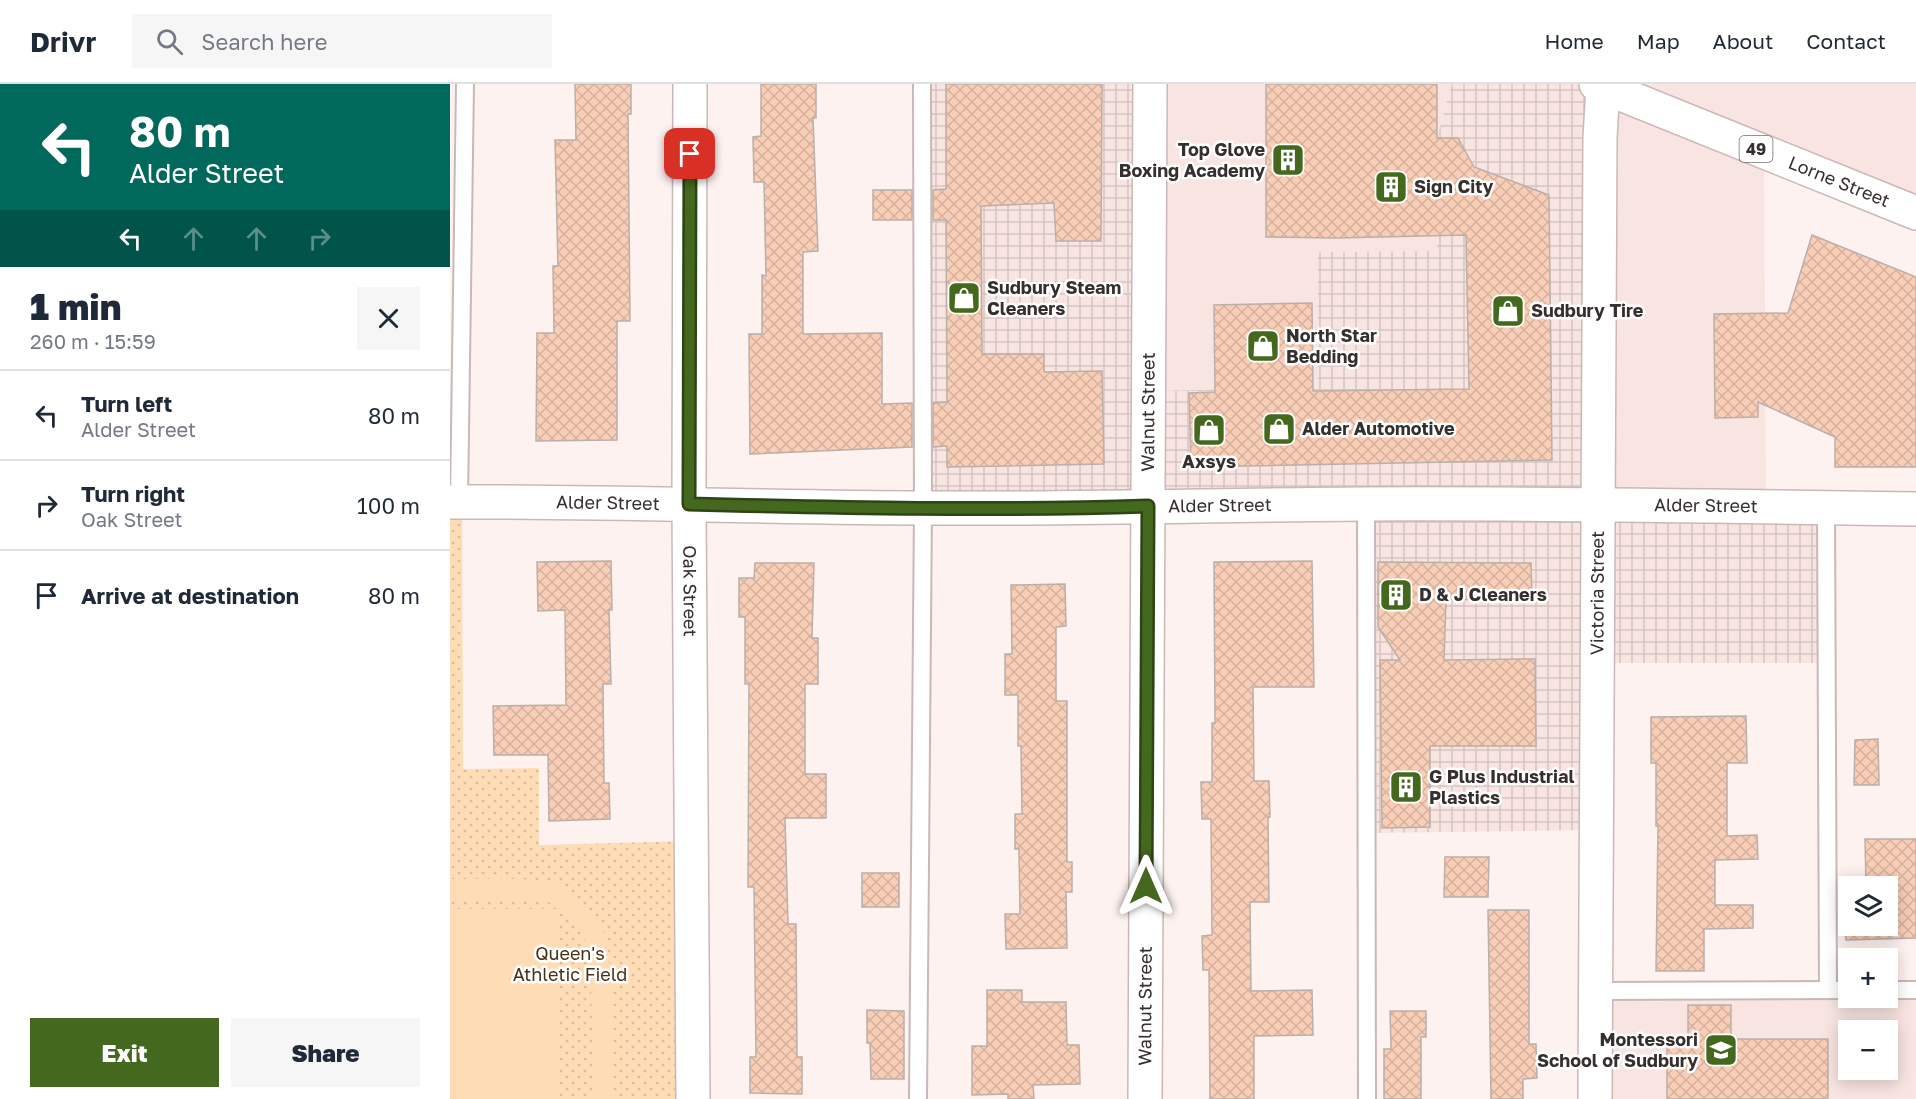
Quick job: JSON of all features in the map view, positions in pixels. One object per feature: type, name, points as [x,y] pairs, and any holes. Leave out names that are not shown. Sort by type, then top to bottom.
[{"type":"street","name":"Oak Street","points":[[690,84],[689,504],[693,1099]]},
{"type":"street","name":"Walnut Street","points":[[1145,1099],[1150,84]]},
{"type":"street","name":"Lorne Street","points":[[1598,85],[1916,213]]},
{"type":"street","name":"Victoria Street","points":[[1595,1099],[1599,504],[1600,138],[1598,85]]},
{"type":"street","name":"Alder Street","points":[[455,501],[923,508],[1599,504],[1916,509]]},
{"type":"lane","points":[[455,501],[465,84]]},
{"type":"lane","points":[[918,1099],[923,508],[922,84]]},
{"type":"lane","points":[[1366,504],[1367,1099]]},
{"type":"lane","points":[[1826,507],[1828,990]]},
{"type":"lane","points":[[1596,991],[1838,990]]},
{"type":"lane","points":[[1898,990],[1916,990]]},
{"type":"shaded area","points":[[920,84],[1148,84],[1147,391],[1318,388],[1318,252],[1437,251],[1437,138],[1452,84],[1601,84],[1598,502],[1824,505],[1823,663],[1597,663],[1595,830],[1370,833],[1367,502],[921,506]]},
{"type":"shaded area","points":[[1148,84],[1452,84],[1437,138],[1437,251],[1318,252],[1318,388],[1147,391]]},
{"type":"shaded area","points":[[1601,84],[1916,84],[1916,210],[1764,148],[1766,505],[1598,502]]},
{"type":"shaded area","name":"Montessori School of Sudbury","points":[[1916,991],[1916,1099],[1593,1099],[1594,993],[1838,997],[1838,1008],[1898,1008],[1898,995]]},
{"type":"green space","name":"Queen's Athletic Field","points":[[450,504],[462,504],[463,769],[539,768],[539,845],[690,841],[691,1099],[450,1099]]},
{"type":"green space","points":[[450,879],[521,879],[548,882],[573,893],[593,916],[606,939],[610,963],[612,1051],[610,1099],[592,1099],[591,960],[578,928],[568,915],[555,905],[540,899],[450,898]]},
{"type":"green space","points":[[450,909],[557,909],[558,1099],[450,1099]]},
{"type":"building","points":[[575,84],[631,84],[631,114],[628,114],[630,321],[617,321],[617,440],[536,441],[537,333],[554,333],[553,266],[558,266],[555,140],[576,140]]},
{"type":"building","points":[[761,84],[816,84],[816,118],[813,118],[818,251],[803,252],[803,334],[882,333],[882,404],[912,403],[912,447],[750,454],[749,334],[762,334],[762,275],[766,276],[764,182],[754,182],[753,137],[761,136]]},
{"type":"building","name":"Sudbury Steam Cleaners","points":[[946,84],[1102,84],[1101,241],[1056,241],[1054,203],[981,206],[982,354],[1044,354],[1044,372],[1102,371],[1104,464],[947,467],[947,446],[933,447],[933,403],[947,402],[946,220],[933,220],[933,190],[946,189]]},
{"type":"building","points":[[1266,84],[1437,84],[1437,138],[1458,138],[1474,167],[1549,195],[1552,460],[1191,467],[1189,393],[1215,392],[1214,305],[1312,303],[1313,391],[1469,389],[1466,235],[1266,237]]},
{"type":"building","points":[[873,190],[912,190],[912,220],[873,220]]},
{"type":"building","points":[[1812,235],[1916,277],[1916,467],[1835,467],[1835,437],[1758,402],[1758,417],[1715,418],[1714,314],[1788,313]]},
{"type":"building","points":[[611,561],[612,610],[609,610],[611,684],[603,684],[604,783],[609,783],[610,819],[549,821],[548,755],[494,755],[493,706],[566,705],[565,610],[538,611],[537,562]]},
{"type":"building","points":[[1312,561],[1314,687],[1253,687],[1254,781],[1269,781],[1269,902],[1250,902],[1251,991],[1312,990],[1313,1035],[1254,1036],[1254,1099],[1210,1099],[1209,970],[1203,970],[1202,936],[1212,935],[1211,819],[1202,819],[1201,782],[1212,782],[1212,723],[1215,723],[1214,562]]},
{"type":"building","points":[[1378,562],[1531,563],[1532,598],[1446,600],[1444,660],[1535,659],[1536,746],[1430,746],[1430,827],[1382,828],[1380,660],[1400,660],[1378,627]]},
{"type":"building","points":[[755,563],[814,563],[812,638],[818,638],[818,684],[805,684],[805,774],[826,774],[826,818],[785,818],[788,924],[796,924],[797,1057],[802,1057],[802,1094],[750,1093],[750,1057],[756,1057],[754,887],[748,887],[749,684],[745,684],[745,617],[739,617],[739,578],[754,578]]},
{"type":"building","points":[[1065,584],[1066,626],[1056,627],[1056,701],[1067,701],[1067,862],[1072,862],[1072,892],[1066,892],[1067,948],[1006,949],[1005,914],[1020,914],[1019,849],[1015,849],[1015,814],[1022,814],[1018,695],[1005,695],[1005,654],[1012,654],[1011,585]]},
{"type":"building","points":[[1746,716],[1747,763],[1727,763],[1727,836],[1757,835],[1758,859],[1715,860],[1715,905],[1753,905],[1753,928],[1704,929],[1704,971],[1656,971],[1658,826],[1656,826],[1656,763],[1651,763],[1651,717]]},
{"type":"building","points":[[1878,739],[1879,785],[1854,785],[1855,740]]},
{"type":"building","points":[[1865,839],[1916,839],[1916,938],[1846,940],[1846,936],[1898,936],[1898,876],[1866,876]]},
{"type":"building","points":[[1445,857],[1489,857],[1488,897],[1444,897]]},
{"type":"building","points":[[862,873],[899,873],[899,907],[862,907]]},
{"type":"building","points":[[1488,910],[1529,910],[1529,1044],[1536,1044],[1537,1078],[1523,1079],[1523,1099],[1491,1099]]},
{"type":"building","points":[[987,990],[1022,990],[1022,1002],[1066,1002],[1067,1045],[1079,1045],[1080,1084],[1033,1085],[1034,1099],[1008,1099],[1008,1094],[972,1095],[972,1046],[987,1046]]},
{"type":"building","points":[[1688,1005],[1731,1005],[1731,1039],[1828,1039],[1828,1099],[1667,1099],[1667,1037],[1688,1037]]},
{"type":"building","points":[[867,1010],[904,1011],[904,1079],[871,1079],[870,1043],[867,1043]]},
{"type":"building","points":[[1390,1011],[1426,1011],[1426,1037],[1421,1037],[1421,1099],[1384,1099],[1384,1049],[1391,1049]]},
{"type":"place","name":"Top Glove Boxing Academy","points":[[1288,160]]},
{"type":"place","name":"Sign City","points":[[1391,187]]},
{"type":"place","name":"Sudbury Steam Cleaners","points":[[964,298]]},
{"type":"place","name":"Sudbury Tire","points":[[1508,311]]},
{"type":"place","name":"North Star Bedding","points":[[1263,346]]},
{"type":"place","name":"Alder Automotive","points":[[1279,429]]},
{"type":"place","name":"Axsys","points":[[1209,430]]},
{"type":"place","name":"D & J Cleaners","points":[[1396,595]]},
{"type":"place","name":"G Plus Industrial Plastics","points":[[1406,787]]},
{"type":"place","name":"Montessori School of Sudbury","points":[[1721,1050]]},
{"type":"route","points":[[690,154],[689,504],[923,508],[1148,506],[1146,886]]}]
